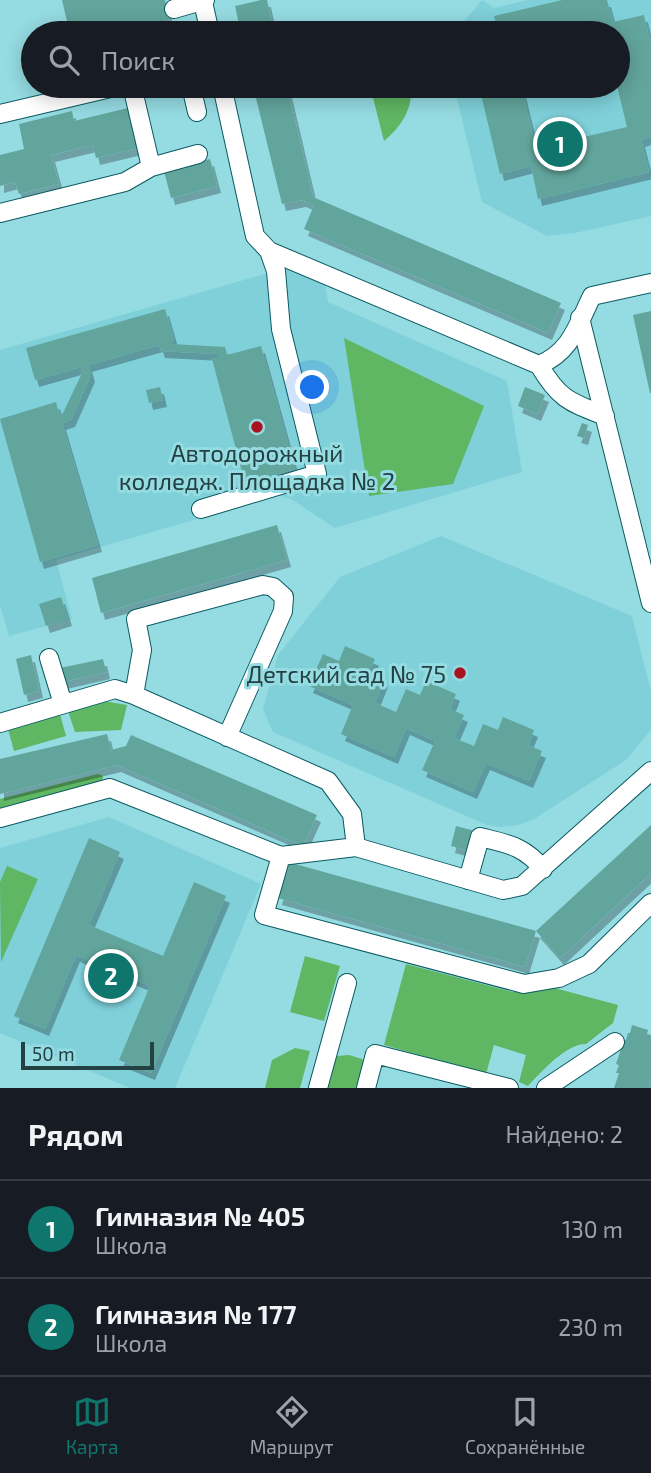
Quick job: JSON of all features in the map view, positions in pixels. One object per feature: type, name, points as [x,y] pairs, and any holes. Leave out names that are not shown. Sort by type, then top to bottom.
[{"type":"lane","points":[[174,9],[204,1],[208,21]]},
{"type":"lane","points":[[0,114],[49,98]]},
{"type":"lane","points":[[135,98],[151,167]]},
{"type":"lane","points":[[194,98],[197,112]]},
{"type":"lane","points":[[201,509],[317,474],[281,329],[276,271],[269,251],[255,236],[225,98]]},
{"type":"lane","points":[[0,213],[125,181],[151,167],[198,154]]},
{"type":"lane","points":[[269,251],[539,365],[552,388],[569,402],[605,416]]},
{"type":"lane","points":[[539,365],[554,359],[568,345],[592,296],[651,283]]},
{"type":"lane","points":[[580,318],[651,603]]},
{"type":"lane","points":[[134,695],[142,650],[136,619],[263,585],[273,587],[284,597],[284,611],[227,737]]},
{"type":"lane","points":[[50,658],[63,704]]},
{"type":"lane","points":[[0,723],[115,689],[134,695],[328,781],[352,814],[356,847]]},
{"type":"lane","points":[[0,818],[110,788],[281,856],[356,847],[503,890],[522,886],[651,771]]},
{"type":"lane","points":[[468,880],[480,837],[520,848],[532,855],[543,869]]},
{"type":"lane","points":[[281,856],[264,915],[524,984],[559,978],[589,964],[651,903]]},
{"type":"lane","points":[[318,1088],[347,983]]},
{"type":"lane","points":[[546,1088],[615,1042]]},
{"type":"lane","points":[[366,1088],[375,1054],[509,1088]]},
{"type":"shaded area","points":[[482,0],[494,8],[528,0],[651,0],[651,216],[575,233],[547,236],[482,202],[457,98],[630,98],[630,21],[464,21]]},
{"type":"shaded area","name":"Автодорожный колледж. Площадка № 2","points":[[287,270],[325,284],[328,302],[507,381],[522,472],[335,528],[291,499],[279,495],[56,560],[72,619],[9,636],[0,605],[0,350],[268,273]]},
{"type":"shaded area","name":"Детский сад № 75","points":[[441,536],[632,616],[651,692],[651,730],[626,760],[534,819],[518,825],[487,825],[273,732],[263,709],[278,655],[340,577]]},
{"type":"shaded area","points":[[109,817],[261,884],[175,1088],[130,1088],[0,1033],[0,848]]},
{"type":"green space","points":[[373,98],[410,98],[405,117],[384,141]]},
{"type":"green space","points":[[344,338],[484,406],[453,484],[369,496]]},
{"type":"green space","points":[[103,701],[127,705],[121,730],[75,732],[68,711]]},
{"type":"green space","points":[[60,714],[66,736],[14,751],[8,729]]},
{"type":"green space","points":[[98,774],[103,776],[102,786],[0,815],[0,799]]},
{"type":"green space","points":[[7,866],[38,879],[1,962],[0,882]]},
{"type":"green space","points":[[305,956],[340,966],[324,1021],[290,1012]]},
{"type":"green space","points":[[406,964],[513,992],[547,986],[618,1005],[613,1023],[586,1044],[563,1053],[528,1086],[519,1082],[526,1055],[494,1045],[486,1074],[384,1045]]},
{"type":"green space","points":[[295,1048],[310,1051],[300,1088],[265,1088],[272,1060]]},
{"type":"green space","points":[[349,1055],[362,1059],[366,1065],[361,1088],[324,1088],[330,1061],[336,1056]]},
{"type":"building","points":[[62,0],[165,0],[169,21],[67,21]]},
{"type":"building","points":[[267,0],[271,21],[238,21],[235,6]]},
{"type":"building","points":[[562,0],[607,0],[613,21],[495,21],[494,16]]},
{"type":"building","points":[[644,15],[651,46],[651,137],[641,140],[649,172],[538,199],[531,166],[500,174],[482,98],[524,98],[536,148],[627,127],[620,98],[630,98],[630,21],[617,21]]},
{"type":"building","points":[[256,98],[290,98],[313,197],[561,303],[548,333],[304,229],[314,205],[302,200],[282,204]]},
{"type":"building","points":[[128,108],[138,148],[96,158],[93,145],[51,155],[59,184],[19,194],[15,182],[0,186],[0,155],[24,149],[19,124],[72,111],[74,121]]},
{"type":"building","points":[[210,159],[217,186],[171,198],[164,171]]},
{"type":"building","points":[[165,309],[174,340],[171,341],[172,344],[225,347],[227,355],[261,346],[295,469],[245,483],[212,359],[217,358],[217,354],[161,351],[159,345],[88,365],[91,375],[71,420],[62,423],[98,545],[40,562],[0,419],[56,402],[59,414],[63,413],[82,373],[81,367],[35,380],[26,348]]},
{"type":"building","points":[[651,311],[651,393],[650,393],[633,315]]},
{"type":"building","points":[[160,387],[163,400],[149,403],[146,390]]},
{"type":"building","points":[[525,387],[545,395],[537,414],[518,406]]},
{"type":"building","points":[[582,423],[588,425],[584,438],[577,436]]},
{"type":"building","points":[[277,525],[287,560],[101,613],[92,578]]},
{"type":"building","points":[[61,597],[68,619],[46,626],[39,604]]},
{"type":"building","points":[[345,646],[375,659],[369,673],[384,680],[375,703],[396,712],[406,689],[420,695],[426,681],[456,694],[450,709],[464,715],[454,738],[474,746],[483,724],[498,730],[503,717],[534,730],[528,745],[542,751],[529,781],[486,763],[473,792],[422,770],[435,741],[406,728],[394,757],[341,734],[353,705],[309,686],[323,654],[339,661]]},
{"type":"building","points":[[31,655],[39,691],[24,695],[16,659]]},
{"type":"building","points":[[103,659],[106,672],[63,682],[60,668]]},
{"type":"building","points":[[107,734],[111,750],[126,746],[131,735],[317,815],[303,846],[117,765],[0,794],[0,759]]},
{"type":"building","points":[[651,825],[651,873],[560,958],[536,931]]},
{"type":"building","points":[[456,826],[475,831],[469,851],[451,846]]},
{"type":"building","points":[[89,838],[120,852],[89,925],[163,956],[194,882],[226,896],[151,1073],[119,1060],[150,986],[76,955],[45,1029],[14,1016]]},
{"type":"building","points":[[288,862],[536,931],[525,967],[278,898]]},
{"type":"building","points":[[632,1025],[648,1030],[647,1034],[651,1035],[651,1080],[647,1088],[614,1088],[619,1073],[616,1073],[619,1065],[616,1064],[623,1040],[626,1040]]},
{"type":"place","name":"Гимназия № 405","points":[[560,144]]},
{"type":"place","name":"Автодорожный колледж. Площадка № 2","points":[[257,427]]},
{"type":"place","name":"Детский сад № 75","points":[[460,673]]},
{"type":"place","name":"Гимназия № 177","points":[[111,976]]}]
